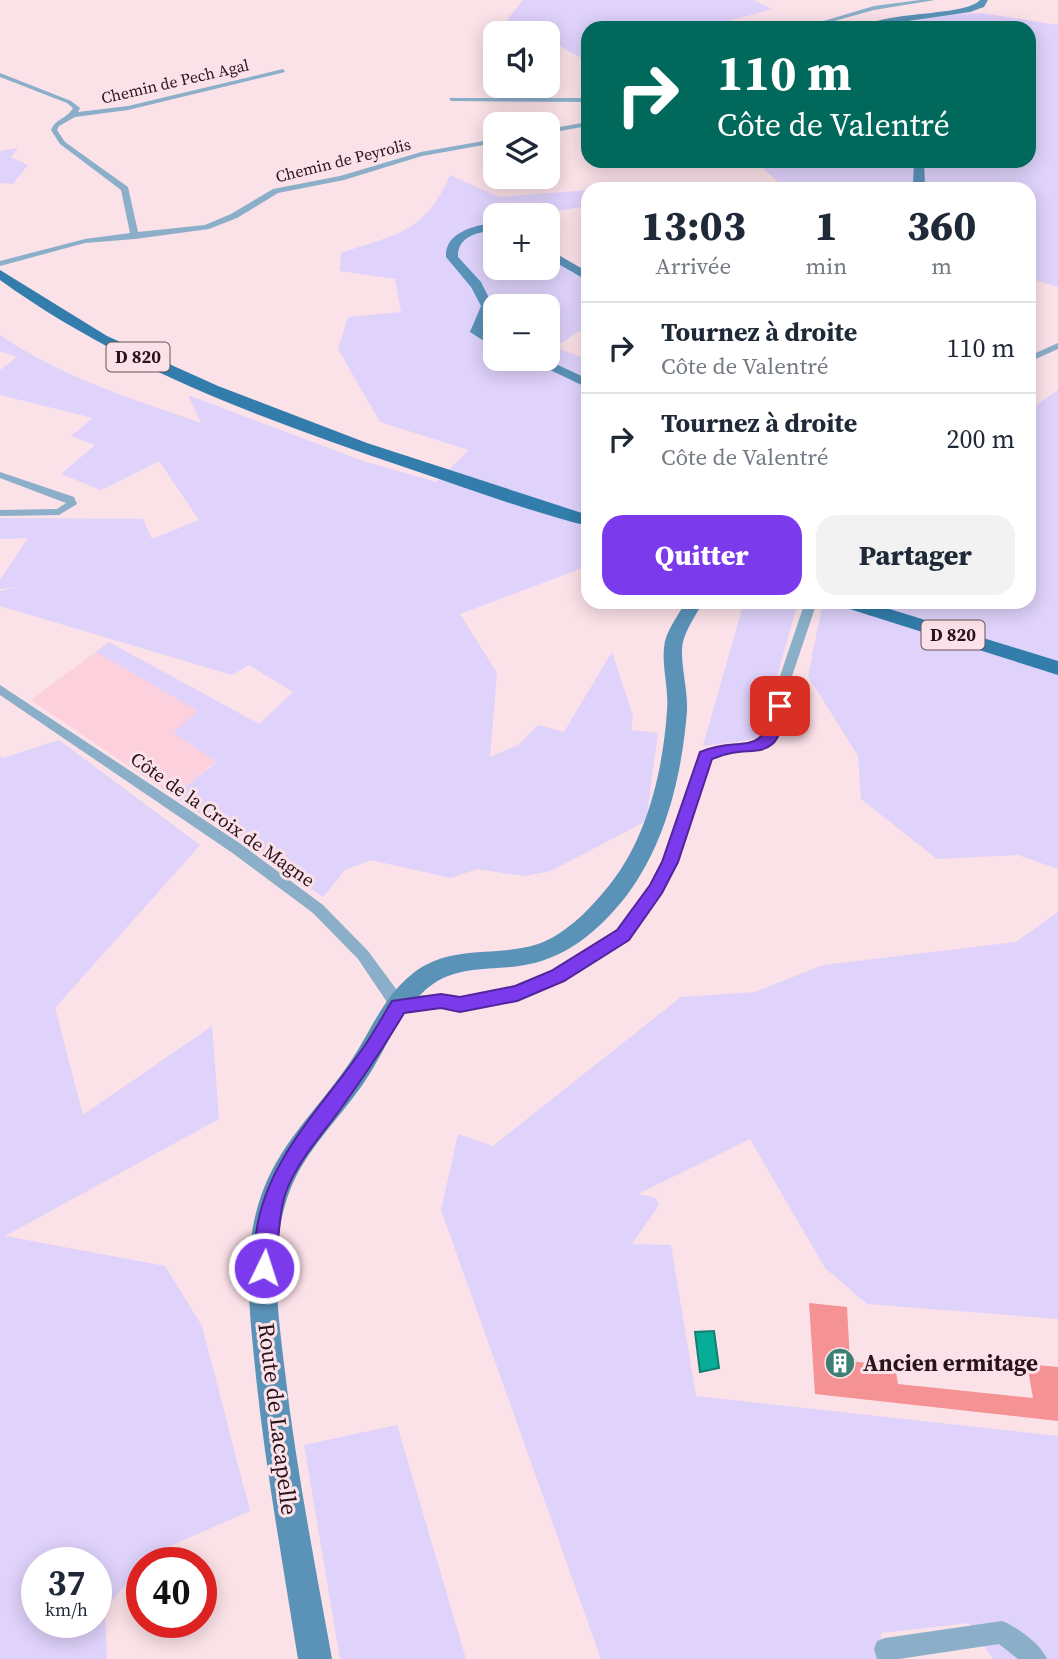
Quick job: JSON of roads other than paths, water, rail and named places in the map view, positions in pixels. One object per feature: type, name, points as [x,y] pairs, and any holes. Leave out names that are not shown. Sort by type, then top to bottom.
[{"type":"main road","name":"D 820","points":[[0,274],[56,312],[120,348],[186,379],[358,447],[581,511]]},
{"type":"main road","name":"D 820","points":[[443,471],[581,518]]},
{"type":"main road","name":"D 820","points":[[869,609],[1058,668]]},
{"type":"main road","name":"D 820","points":[[896,609],[1058,660]]},
{"type":"street","points":[[827,21],[862,11],[932,0]]},
{"type":"street","points":[[890,21],[970,9],[981,5],[984,0]]},
{"type":"street","name":"Chemin de Pech Agal","points":[[73,116],[128,108],[283,71]]},
{"type":"street","name":"Chemin de Pech Agal","points":[[0,75],[69,102],[77,108],[73,116]]},
{"type":"street","points":[[451,99],[515,97],[581,100]]},
{"type":"street","points":[[73,116],[54,130],[62,143],[125,189],[135,237]]},
{"type":"street","points":[[560,129],[581,125]]},
{"type":"street","name":"Chemin de Peyrolis","points":[[0,264],[85,241],[135,237],[213,224],[276,191],[341,178],[421,154],[483,143]]},
{"type":"street","points":[[483,231],[463,235],[450,254],[453,262],[480,289],[483,296]]},
{"type":"street","points":[[560,260],[581,273]]},
{"type":"street","points":[[483,316],[477,332],[483,336]]},
{"type":"street","points":[[1036,356],[1058,346]]},
{"type":"street","points":[[560,371],[581,381]]},
{"type":"street","points":[[0,475],[58,492],[70,499],[72,504],[59,512],[0,513]]},
{"type":"street","points":[[441,1001],[418,982],[453,963],[535,954],[558,946],[621,888],[645,850],[659,810],[676,709],[678,683],[674,640],[690,609]]},
{"type":"street","points":[[400,1005],[441,1001],[460,1005],[517,993],[558,976],[623,935],[657,889],[670,862],[706,755],[717,751],[760,746],[776,730],[784,682],[809,609]]},
{"type":"street","name":"Côte de la Croix de Magne","points":[[0,689],[236,848],[317,909],[363,955],[400,1005]]},
{"type":"street","name":"Route de Lacapelle","points":[[315,1659],[284,1481],[271,1378],[262,1289],[267,1227],[276,1191],[290,1162],[367,1058],[400,1005],[418,982]]},
{"type":"street","points":[[888,1659],[885,1649],[1002,1632],[1035,1659]]},
{"type":"place","name":"Ancien ermitage","points":[[840,1363]]}]
